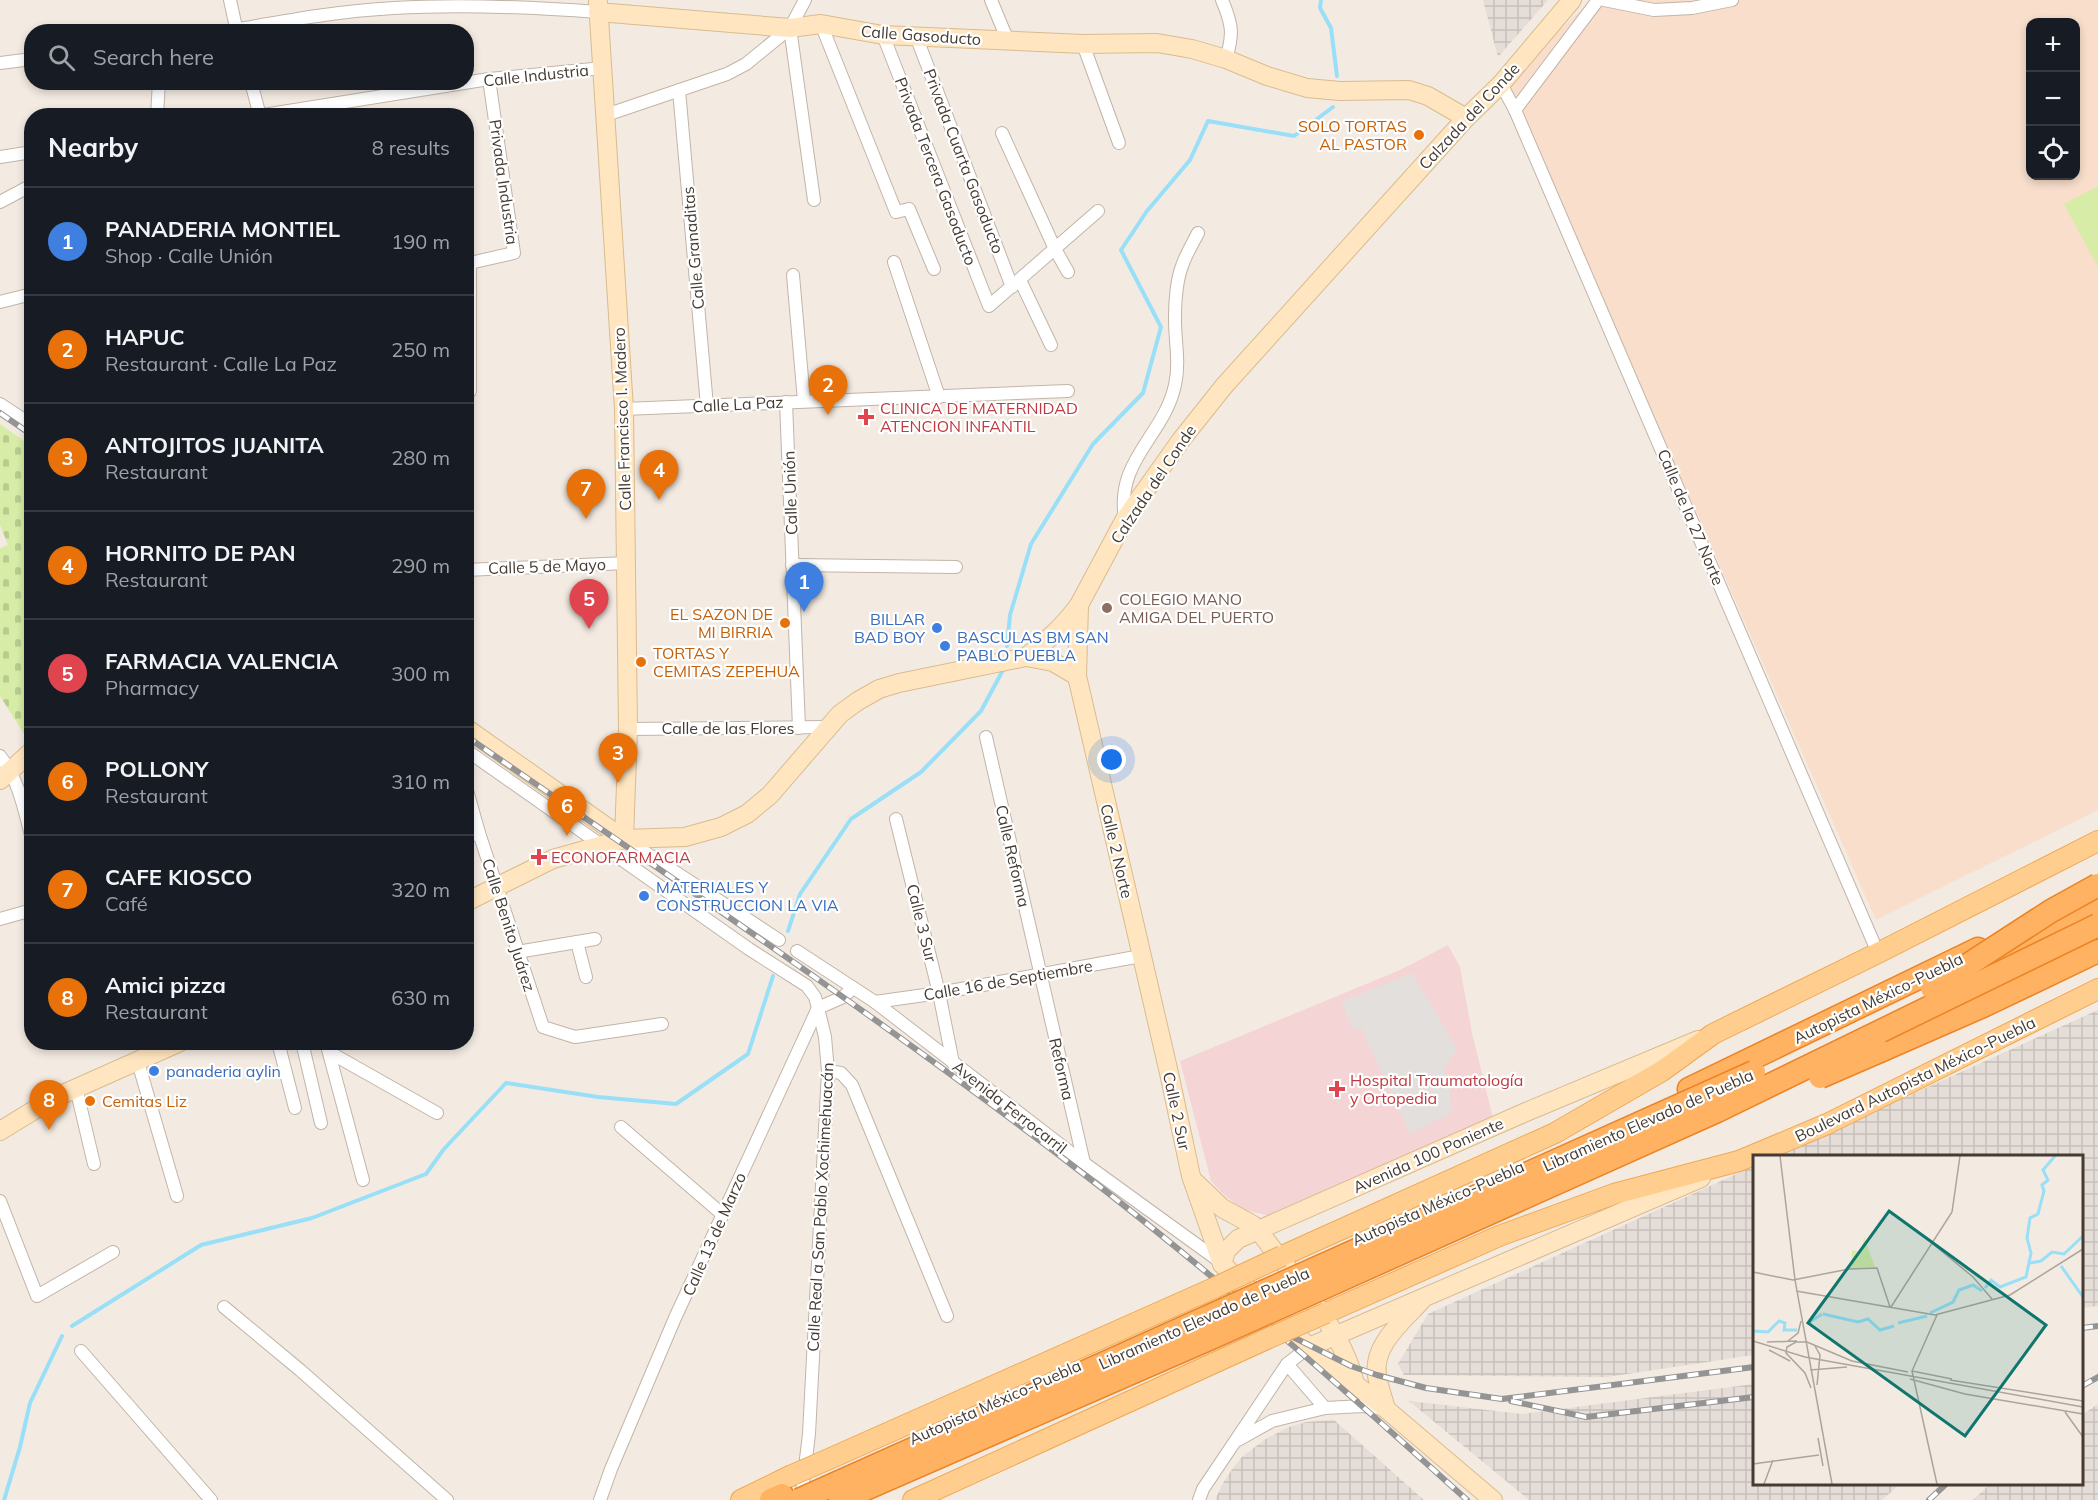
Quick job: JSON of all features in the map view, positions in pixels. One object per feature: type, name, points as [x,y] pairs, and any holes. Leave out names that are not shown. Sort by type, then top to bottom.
[{"type":"highway","points":[[1932,988],[2051,911],[2098,885]]},
{"type":"highway","name":"Autopista México-Puebla","points":[[789,1494],[1288,1263],[1696,1086],[2098,891]]},
{"type":"highway","name":"Libramiento Elevado de Puebla","points":[[789,1494],[1712,1092],[2098,908]]},
{"type":"highway","name":"Libramiento Elevado de Puebla","points":[[840,1500],[1209,1339],[1717,1111],[2098,926]]},
{"type":"highway","name":"Autopista México-Puebla","points":[[854,1500],[1320,1306],[1723,1116],[2098,934]]},
{"type":"highway","points":[[1717,1111],[1744,1108],[1769,1100],[1985,1005],[2098,951]]},
{"type":"main road","points":[[1288,1263],[1555,1133],[1662,1071],[1713,1034],[2098,841]]},
{"type":"main road","name":"Boulevard Autopista México-Puebla","points":[[1320,1306],[1498,1236],[1614,1194],[1738,1161],[1827,1124],[2098,989]]},
{"type":"main road","points":[[741,1500],[789,1494],[829,1459],[1220,1294]]},
{"type":"main road","points":[[913,1500],[1261,1332]]},
{"type":"street","points":[[230,0],[236,24]]},
{"type":"street","points":[[606,115],[726,74],[746,64],[790,28],[805,0]]},
{"type":"street","points":[[991,0],[1008,41]]},
{"type":"street","points":[[1222,0],[1230,19],[1232,33],[1226,59]]},
{"type":"street","name":"Calzada del Conde","points":[[474,898],[553,859],[624,839],[685,837],[721,827],[747,814],[770,795],[827,727],[858,700],[899,682],[1026,657],[1063,625],[1079,605],[1125,519],[1181,440],[1224,386],[1466,118],[1501,84],[1572,0]]},
{"type":"street","points":[[1515,110],[1598,0]]},
{"type":"street","points":[[1604,0],[1654,10],[1692,8],[1732,0]]},
{"type":"street","name":"Calle Gasoducto","points":[[274,24],[390,4],[598,6],[790,28],[821,24],[883,35],[1083,44],[1156,43],[1192,49],[1226,59],[1267,76],[1307,88],[1340,91],[1409,90],[1428,96],[1466,118]]},
{"type":"street","name":"Calle Francisco I. Madero","points":[[598,6],[624,409],[628,729],[624,839]]},
{"type":"street","points":[[821,24],[896,213],[909,209],[934,269]]},
{"type":"street","points":[[790,28],[814,200]]},
{"type":"street","name":"Privada Tercera Gasoducto","points":[[883,35],[989,306],[1016,283]]},
{"type":"street","name":"Privada Cuarta Gasoducto","points":[[916,36],[1016,283],[1051,345]]},
{"type":"street","points":[[1083,44],[1119,143]]},
{"type":"street","points":[[0,63],[24,60]]},
{"type":"street","name":"Calle Industria","points":[[474,81],[603,68]]},
{"type":"street","name":"Privada Industria","points":[[474,262],[514,253],[489,79]]},
{"type":"street","name":"Calle de la 27 Norte","points":[[1501,84],[1515,110],[1878,953]]},
{"type":"street","points":[[157,108],[159,90]]},
{"type":"street","points":[[253,90],[257,108]]},
{"type":"street","name":"Calle Industria","points":[[304,108],[419,90]]},
{"type":"street","name":"Calle Granaditas","points":[[679,90],[707,406]]},
{"type":"street","points":[[1002,133],[1055,249],[1068,272]]},
{"type":"street","points":[[0,157],[24,153]]},
{"type":"street","points":[[0,202],[24,189]]},
{"type":"street","points":[[1016,283],[1098,211]]},
{"type":"street","points":[[1125,519],[1123,507],[1125,487],[1132,464],[1165,411],[1175,386],[1178,358],[1176,298],[1181,267],[1198,233]]},
{"type":"street","points":[[894,262],[939,397]]},
{"type":"street","points":[[793,275],[804,401]]},
{"type":"street","points":[[0,302],[24,296]]},
{"type":"street","name":"Calle La Paz","points":[[624,409],[1068,391]]},
{"type":"street","name":"Calle Unión","points":[[786,402],[799,728]]},
{"type":"street","points":[[0,404],[24,420]]},
{"type":"street","name":"Calle 5 de Mayo","points":[[474,570],[627,563]]},
{"type":"street","points":[[792,565],[956,567]]},
{"type":"street","name":"Calle 2 Norte","points":[[1079,605],[1077,675],[1141,956]]},
{"type":"street","points":[[1026,657],[1053,662],[1077,675]]},
{"type":"street","name":"Calle de las Flores","points":[[628,729],[827,727]]},
{"type":"street","points":[[474,734],[624,839],[779,940]]},
{"type":"street","name":"Calle Reforma","points":[[986,737],[1041,975]]},
{"type":"street","points":[[24,756],[4,768],[16,782],[24,810]]},
{"type":"street","name":"Calle Real a San Pablo Xochimehuacán","points":[[474,756],[749,949],[807,986],[815,997],[825,1037],[828,1071],[808,1434],[789,1494]]},
{"type":"street","name":"Calle 3 Sur","points":[[896,819],[939,993],[953,1063]]},
{"type":"street","name":"Calle Benito Juárez","points":[[474,837],[496,887],[543,1027],[575,1036],[662,1024]]},
{"type":"street","points":[[0,919],[24,912]]},
{"type":"street","points":[[518,951],[595,939]]},
{"type":"street","points":[[577,942],[586,977]]},
{"type":"street","name":"Avenida Ferrocarril","points":[[797,951],[875,1002],[1084,1163],[1222,1264]]},
{"type":"street","name":"Calle 16 de Septiembre","points":[[875,1002],[939,993],[1141,956]]},
{"type":"street","name":"Calle 2 Sur","points":[[1141,956],[1191,1176],[1222,1264]]},
{"type":"street","name":"Reforma","points":[[1041,975],[1084,1163]]},
{"type":"street","points":[[818,1008],[843,997],[853,988]]},
{"type":"street","name":"Calle 13 de Marzo","points":[[600,1500],[671,1329],[818,1008]]},
{"type":"street","name":"Avenida 100 Poniente","points":[[1222,1264],[1226,1251],[1238,1239],[1526,1112],[1713,1034]]},
{"type":"street","points":[[0,1131],[52,1099],[163,1050]]},
{"type":"street","points":[[280,1050],[295,1108]]},
{"type":"street","points":[[304,1050],[321,1123]]},
{"type":"street","points":[[329,1050],[363,1180]]},
{"type":"street","points":[[333,1050],[437,1113]]},
{"type":"street","points":[[138,1062],[177,1196]]},
{"type":"street","points":[[828,1071],[841,1073],[852,1085],[947,1316]]},
{"type":"street","points":[[76,1088],[94,1164]]},
{"type":"street","points":[[621,1126],[722,1214]]},
{"type":"street","points":[[1199,1500],[1203,1489],[1287,1364],[1309,1347],[1738,1161]]},
{"type":"street","points":[[1191,1176],[1200,1188],[1222,1208],[1253,1225],[1259,1231],[1337,1335],[1351,1366],[1355,1384]]},
{"type":"street","points":[[0,1201],[37,1296],[113,1252]]},
{"type":"street","points":[[1222,1264],[1309,1347],[1493,1500]]},
{"type":"street","points":[[1386,1409],[1377,1375],[1380,1351],[1390,1335],[1427,1295]]},
{"type":"street","points":[[224,1307],[300,1370],[447,1500]]},
{"type":"street","points":[[81,1351],[211,1500]]},
{"type":"street","points":[[1287,1364],[1325,1408]]},
{"type":"street","points":[[1234,1442],[1272,1421],[1325,1408],[1363,1406],[1386,1409]]},
{"type":"shaded area","points":[[1483,0],[1548,0],[1498,57]]},
{"type":"shaded area","points":[[1592,0],[2098,0],[2098,810],[1876,920],[1506,80]]},
{"type":"shaded area","name":"Hospital Traumatología y Ortopedia","points":[[1448,945],[1460,967],[1472,1033],[1493,1118],[1276,1217],[1243,1210],[1224,1195],[1211,1181],[1180,1061],[1400,970]]},
{"type":"shaded area","points":[[1412,973],[1457,1049],[1444,1068],[1450,1091],[1452,1113],[1410,1134],[1361,1028],[1354,1031],[1341,1002]]},
{"type":"shaded area","points":[[2098,1010],[2098,1306],[2083,1308],[2083,1155],[1777,1155]]},
{"type":"shaded area","points":[[1753,1166],[1753,1355],[1607,1377],[1404,1375],[1398,1364],[1428,1314]]},
{"type":"shaded area","points":[[1753,1384],[1753,1485],[1899,1485],[1882,1500],[1529,1500],[1409,1401],[1522,1414]]},
{"type":"shaded area","points":[[2098,1404],[2098,1500],[1973,1500],[1989,1485],[2083,1485],[2083,1414]]},
{"type":"shaded area","points":[[1334,1420],[1424,1500],[1215,1500],[1233,1468],[1242,1457],[1264,1440],[1289,1427],[1306,1422]]},
{"type":"green space","points":[[2098,186],[2098,267],[2064,204]]},
{"type":"green space","points":[[0,424],[24,441],[24,734],[0,696],[0,548],[8,545],[0,525]]},
{"type":"waterway","points":[[1321,0],[1320,8],[1331,28],[1337,76]]},
{"type":"waterway","points":[[1007,646],[1010,615],[1031,544],[1093,444],[1143,393],[1161,327],[1121,250],[1147,211],[1190,160],[1208,121],[1294,136],[1333,107]]},
{"type":"waterway","points":[[788,931],[800,894],[851,819],[921,772],[981,711],[1003,670]]},
{"type":"waterway","points":[[72,1326],[201,1245],[312,1218],[426,1174],[444,1149],[506,1083],[598,1097],[676,1104],[748,1054],[773,976]]},
{"type":"waterway","points":[[4,1500],[30,1403],[62,1336]]},
{"type":"railway","points":[[0,413],[24,430]]},
{"type":"railway","points":[[474,741],[854,1005],[1081,1172],[1277,1332],[1467,1500]]},
{"type":"railway","points":[[2083,1328],[2098,1326]]},
{"type":"railway","points":[[1283,1332],[1351,1366],[1377,1375],[1426,1388],[1502,1399],[1753,1367]]},
{"type":"railway","points":[[2083,1385],[2098,1377]]},
{"type":"railway","points":[[1511,1401],[1586,1417],[1753,1397]]},
{"type":"railway","points":[[1929,1500],[1945,1485]]},
{"type":"place","name":"SOLO TORTAS AL PASTOR","points":[[1419,135]]},
{"type":"place","name":"HAPUC","points":[[828,415]]},
{"type":"place","name":"CLINICA DE MATERNIDAD ATENCION INFANTIL","points":[[866,417]]},
{"type":"place","name":"HORNITO DE PAN","points":[[659,500]]},
{"type":"place","name":"CAFE KIOSCO","points":[[586,519]]},
{"type":"place","name":"COLEGIO MANO AMIGA DEL PUERTO","points":[[1107,608]]},
{"type":"place","name":"PANADERIA MONTIEL","points":[[804,612]]},
{"type":"place","name":"EL SAZON DE MI BIRRIA","points":[[785,623]]},
{"type":"place","name":"BILLAR BAD BOY","points":[[937,628]]},
{"type":"place","name":"FARMACIA VALENCIA","points":[[589,629]]},
{"type":"place","name":"BASCULAS BM SAN PABLO PUEBLA","points":[[945,646]]},
{"type":"place","name":"TORTAS Y CEMITAS ZEPEHUA","points":[[641,662]]},
{"type":"place","name":"ANTOJITOS JUANITA","points":[[618,783]]},
{"type":"place","name":"POLLONY","points":[[567,836]]},
{"type":"place","name":"ECONOFARMACIA","points":[[539,857]]},
{"type":"place","name":"MATERIALES Y CONSTRUCCION LA VIA","points":[[644,896]]},
{"type":"place","name":"panaderia aylin","points":[[154,1071]]},
{"type":"place","name":"Hospital Traumatología y Ortopedia","points":[[1337,1089]]},
{"type":"place","name":"Cemitas Liz","points":[[90,1101]]},
{"type":"place","name":"Amici pizza","points":[[49,1130]]}]
